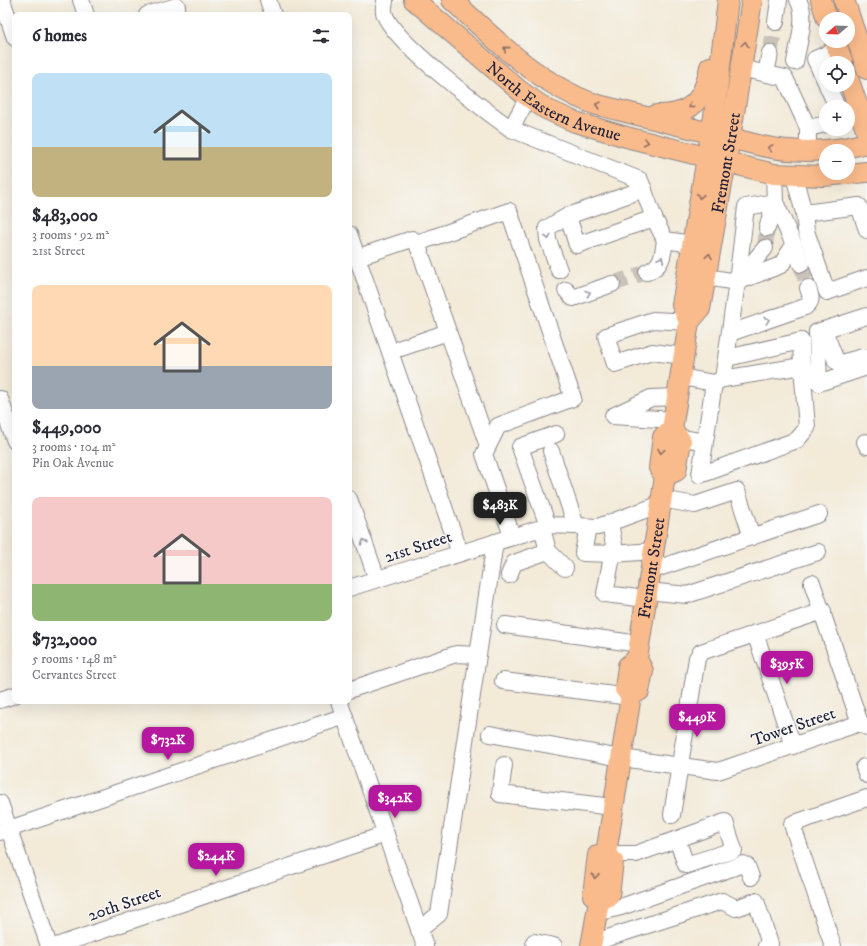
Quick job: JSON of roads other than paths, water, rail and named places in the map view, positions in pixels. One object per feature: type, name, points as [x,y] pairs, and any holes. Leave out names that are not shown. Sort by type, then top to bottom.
[{"type":"main road","name":"North Eastern Avenue","points":[[414,0],[502,78],[528,97],[561,116],[592,128],[774,174],[823,176],[867,172]]},
{"type":"main road","name":"North Eastern Avenue","points":[[452,0],[508,51],[548,82],[583,100],[720,136],[773,148],[808,151],[845,148],[867,143]]},
{"type":"main road","name":"Fremont Street","points":[[720,136],[720,67],[722,34],[728,0]]},
{"type":"main road","name":"Fremont Street","points":[[689,322],[700,309],[706,277],[716,160],[720,136],[741,68],[752,0]]},
{"type":"main road","points":[[821,0],[825,12]]},
{"type":"main road","points":[[844,0],[867,69]]},
{"type":"main road","points":[[438,21],[521,78],[534,84],[543,85],[548,82]]},
{"type":"main road","points":[[636,114],[670,114],[686,110],[694,105],[705,90],[713,48],[722,34]]},
{"type":"main road","points":[[853,92],[867,133]]},
{"type":"main road","name":"Fremont Street","points":[[592,944],[598,907],[593,896],[598,855],[606,854],[631,696],[639,691],[642,671],[638,652],[665,476],[659,468],[663,437],[675,428],[689,322],[682,305],[692,244],[716,160]]},
{"type":"street","points":[[2,0],[12,29]]},
{"type":"street","points":[[81,0],[85,12]]},
{"type":"street","points":[[268,0],[272,12]]},
{"type":"street","points":[[385,0],[384,13],[390,25],[415,51],[462,93],[510,129],[640,180],[654,218],[665,240],[663,258],[655,269],[647,272]]},
{"type":"street","points":[[776,22],[779,0]]},
{"type":"street","points":[[782,78],[795,62],[802,16],[802,6],[798,0]]},
{"type":"street","points":[[159,12],[178,7]]},
{"type":"street","points":[[795,62],[815,59],[838,51]]},
{"type":"street","points":[[766,74],[770,53]]},
{"type":"street","points":[[815,59],[819,67]]},
{"type":"street","points":[[741,68],[785,78],[808,128],[808,151]]},
{"type":"street","points":[[510,129],[528,97]]},
{"type":"street","points":[[808,128],[819,126]]},
{"type":"street","points":[[768,228],[775,202],[774,174]]},
{"type":"street","points":[[794,176],[804,213],[806,231],[827,292],[867,278]]},
{"type":"street","points":[[559,270],[548,240],[547,228],[568,216],[644,189]]},
{"type":"street","points":[[775,202],[801,264]]},
{"type":"street","points":[[727,358],[801,341],[807,428],[797,440],[700,475],[719,381],[727,358],[738,282],[746,207],[775,202]]},
{"type":"street","points":[[804,213],[859,206],[867,230]]},
{"type":"street","points":[[417,243],[509,211],[574,398],[498,426],[484,454],[512,536]]},
{"type":"street","points":[[568,216],[577,245],[654,218]]},
{"type":"street","points":[[368,254],[412,239],[417,243],[488,446]]},
{"type":"street","points":[[665,240],[692,244]]},
{"type":"street","points":[[352,243],[460,552]]},
{"type":"street","points":[[706,277],[738,282],[781,265],[794,245]]},
{"type":"street","points":[[738,282],[765,248]]},
{"type":"street","points":[[566,290],[573,298],[612,284]]},
{"type":"street","points":[[730,333],[805,307],[810,303],[812,298],[808,288]]},
{"type":"street","points":[[819,383],[817,332],[867,316]]},
{"type":"street","points":[[684,356],[652,352],[615,364],[606,336],[653,320],[689,322]]},
{"type":"street","points":[[824,330],[836,361],[841,363],[867,356]]},
{"type":"street","points":[[401,348],[448,332]]},
{"type":"street","points":[[802,366],[819,383]]},
{"type":"street","points":[[681,377],[719,381],[802,366]]},
{"type":"street","points":[[819,383],[867,367]]},
{"type":"street","points":[[678,397],[651,398],[613,416],[675,428],[706,442]]},
{"type":"street","points":[[0,398],[12,432]]},
{"type":"street","points":[[556,434],[520,447],[545,527],[548,551],[565,568]]},
{"type":"street","points":[[551,451],[582,526],[583,553],[612,554],[653,551]]},
{"type":"street","points":[[661,502],[695,505],[737,491],[752,537]]},
{"type":"street","name":"21st Street","points":[[352,587],[460,552],[545,527],[598,527],[661,502]]},
{"type":"street","points":[[352,508],[377,579]]},
{"type":"street","points":[[650,571],[819,514]]},
{"type":"street","points":[[610,523],[614,545],[605,594],[687,595],[818,552]]},
{"type":"street","points":[[419,930],[439,914],[495,542]]},
{"type":"street","points":[[509,575],[514,563],[548,551]]},
{"type":"street","points":[[812,583],[863,725]]},
{"type":"street","points":[[672,815],[678,767],[697,658],[701,652],[823,611]]},
{"type":"street","points":[[505,625],[638,652]]},
{"type":"street","points":[[755,634],[793,746]]},
{"type":"street","points":[[352,689],[456,654],[478,655]]},
{"type":"street","points":[[503,681],[631,696]]},
{"type":"street","points":[[0,700],[12,696]]},
{"type":"street","points":[[340,704],[425,946]]},
{"type":"street","points":[[4,830],[345,716]]},
{"type":"street","name":"Tower Street","points":[[490,734],[621,758],[666,763],[678,767],[718,771],[863,725]]},
{"type":"street","points":[[504,765],[500,794],[613,808]]},
{"type":"street","points":[[832,946],[792,824],[867,798]]},
{"type":"street","points":[[0,804],[4,830],[49,946]]},
{"type":"street","name":"20th Street","points":[[56,946],[386,834]]},
{"type":"street","points":[[606,854],[636,854],[678,839]]},
{"type":"street","points":[[598,907],[743,864],[747,866],[751,877]]},
{"type":"street","points":[[592,944],[722,901],[736,908],[756,902],[770,944],[766,946]]},
{"type":"street","points":[[534,942],[554,946]]},
{"type":"tunnel","points":[[770,53],[776,22]]},
{"type":"tunnel","points":[[765,248],[767,228]]},
{"type":"tunnel","points":[[801,264],[808,288]]},
{"type":"tunnel","points":[[612,284],[647,272]]}]
